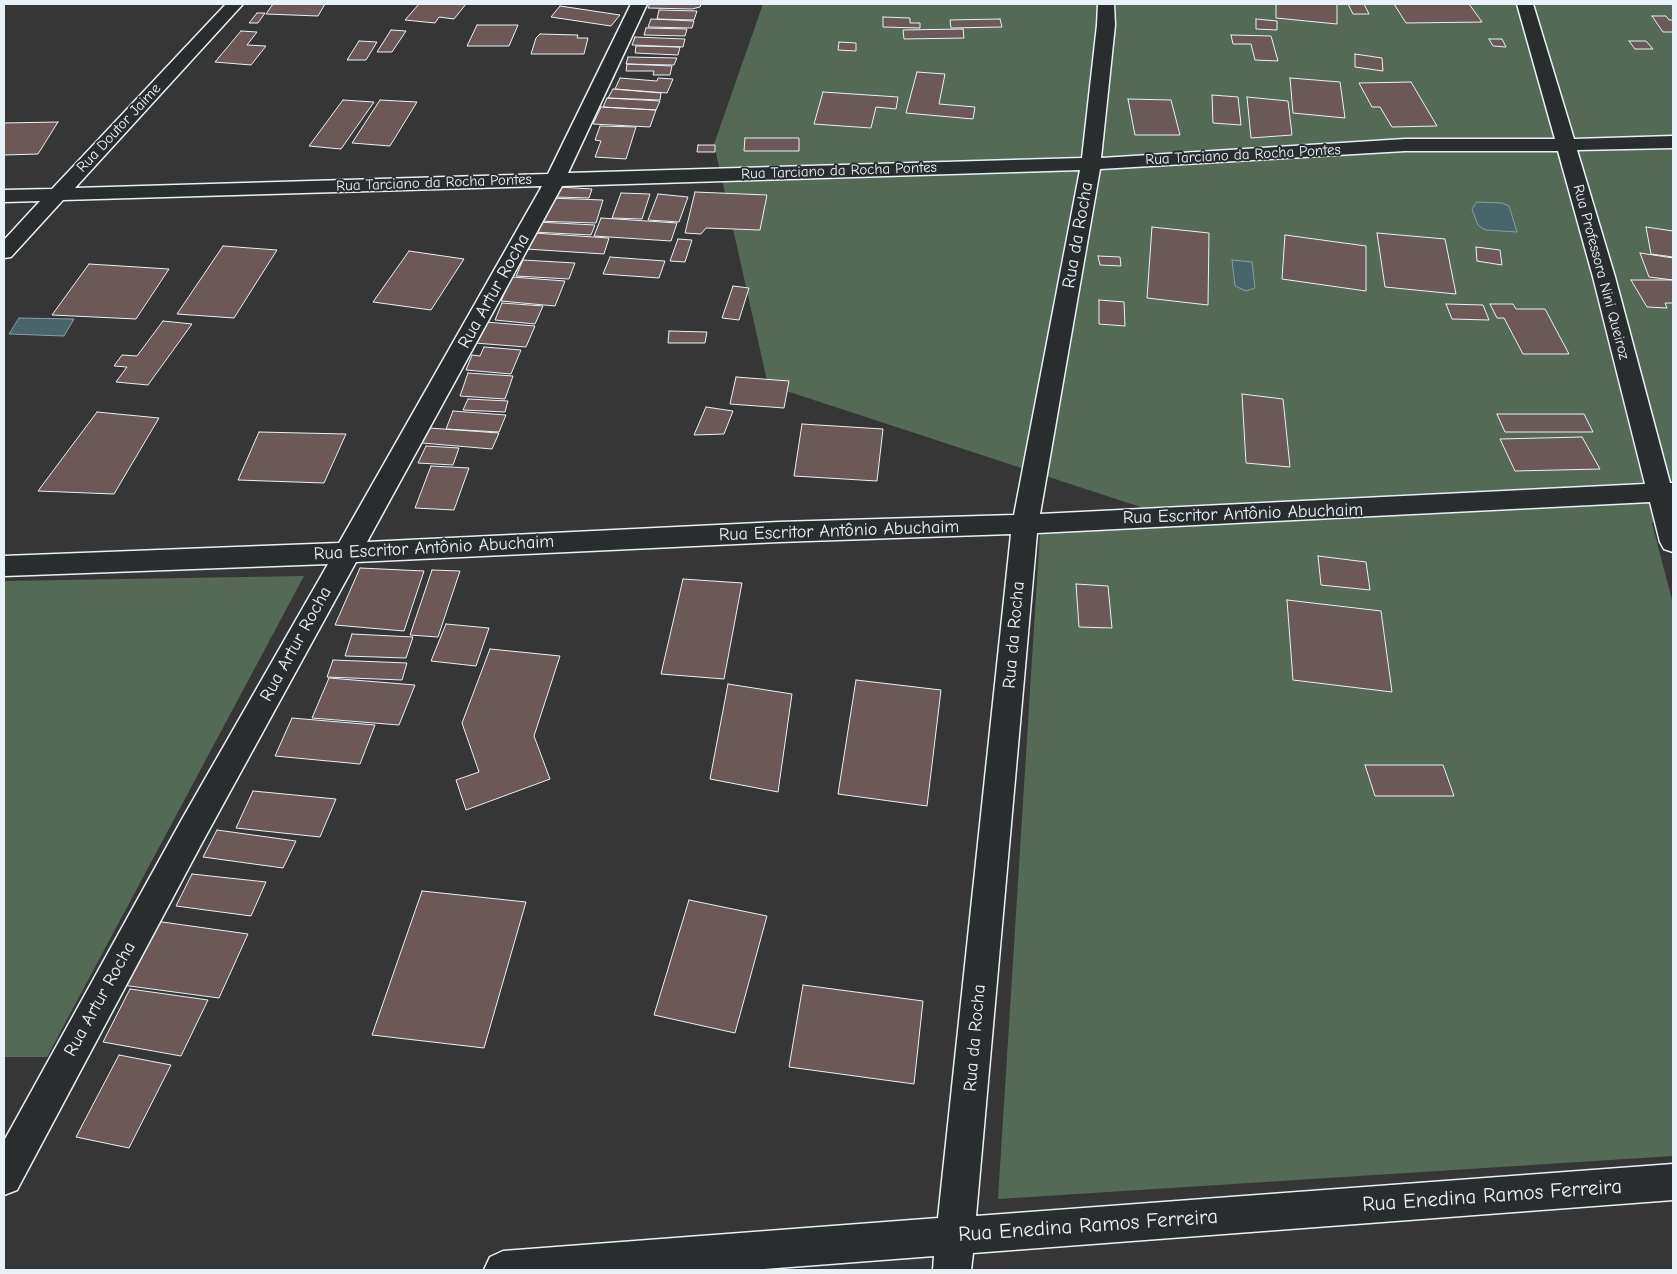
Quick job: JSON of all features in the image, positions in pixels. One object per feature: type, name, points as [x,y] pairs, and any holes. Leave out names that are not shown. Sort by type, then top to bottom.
[{"type":"street","name":"Rua Doutor Jaime","points":[[4,252],[235,4]]},
{"type":"street","name":"Rua Artur Rocha","points":[[4,1177],[192,831],[556,179],[639,4]]},
{"type":"street","name":"Rua da Rocha","points":[[954,1253],[1025,524],[1091,164],[1106,25],[1106,4]]},
{"type":"street","name":"Rua Professora Nini Queiroz","points":[[1525,4],[1666,493],[1673,542]]},
{"type":"street","name":"Rua Tarciano da Rocha Pontes","points":[[4,196],[1091,164],[1406,145],[1566,145],[1673,142]]},
{"type":"street","name":"Rua Escritor Antônio Abuchaim","points":[[4,566],[347,553],[779,532],[1025,524],[1666,493]]},
{"type":"street","name":"Rua Enedina Ramos Ferreira","points":[[503,1270],[954,1253],[1673,1182]]},
{"type":"green space","points":[[763,4],[1673,4],[1673,517],[1652,523],[1673,604],[1673,1156],[998,1199],[1040,532],[1168,516],[768,385],[714,144]]},
{"type":"green space","points":[[304,576],[47,1057],[4,1057],[4,581]]},
{"type":"water","points":[[1477,202],[1502,203],[1509,206],[1517,232],[1486,230],[1478,225],[1472,209]]},
{"type":"water","points":[[1232,260],[1252,262],[1255,288],[1246,291],[1235,286]]},
{"type":"water","points":[[19,318],[74,319],[64,336],[9,334]]},
{"type":"building","points":[[273,4],[325,4],[318,16],[266,14]]},
{"type":"building","points":[[419,4],[466,4],[454,19],[439,17],[435,23],[405,20]]},
{"type":"building","points":[[650,4],[701,4],[700,7],[692,9],[648,8]]},
{"type":"building","points":[[1276,4],[1337,4],[1337,24],[1276,18]]},
{"type":"building","points":[[1348,4],[1364,4],[1369,14],[1353,14]]},
{"type":"building","points":[[1394,4],[1469,4],[1482,22],[1406,23]]},
{"type":"building","points":[[560,6],[620,15],[611,26],[551,17]]},
{"type":"building","points":[[659,10],[697,11],[694,20],[657,19]]},
{"type":"building","points":[[257,13],[265,13],[258,23],[249,23]]},
{"type":"building","points":[[1652,16],[1666,16],[1669,20],[1673,20],[1673,32],[1663,32]]},
{"type":"building","points":[[883,17],[910,18],[910,23],[920,23],[920,28],[883,27]]},
{"type":"building","points":[[651,19],[694,21],[692,28],[648,27]]},
{"type":"building","points":[[1000,19],[1002,27],[951,28],[950,20]]},
{"type":"building","points":[[1256,19],[1277,21],[1277,30],[1256,29]]},
{"type":"building","points":[[477,25],[518,25],[509,46],[467,46]]},
{"type":"building","points":[[646,28],[687,29],[685,36],[644,35]]},
{"type":"building","points":[[963,29],[964,38],[904,39],[903,30]]},
{"type":"building","points":[[391,30],[406,31],[392,52],[377,52]]},
{"type":"building","points":[[241,31],[257,32],[247,45],[266,46],[251,65],[215,62]]},
{"type":"building","points":[[540,34],[578,35],[577,38],[588,38],[584,54],[531,54],[536,38]]},
{"type":"building","points":[[1231,35],[1271,36],[1278,61],[1255,60],[1251,44],[1233,44]]},
{"type":"building","points":[[635,37],[685,39],[683,47],[632,45]]},
{"type":"building","points":[[1489,39],[1502,39],[1506,47],[1493,46]]},
{"type":"building","points":[[359,41],[377,42],[366,60],[347,60]]},
{"type":"building","points":[[1629,41],[1646,41],[1653,49],[1635,49]]},
{"type":"building","points":[[839,42],[856,43],[856,51],[838,50]]},
{"type":"building","points":[[636,46],[680,47],[678,55],[635,53]]},
{"type":"building","points":[[1355,54],[1382,58],[1383,71],[1355,67]]},
{"type":"building","points":[[628,57],[677,58],[674,65],[626,64]]},
{"type":"building","points":[[627,64],[672,66],[670,75],[653,75],[654,71],[626,71]]},
{"type":"building","points":[[917,72],[945,74],[939,104],[975,107],[973,119],[906,113]]},
{"type":"building","points":[[620,78],[657,81],[658,78],[673,79],[667,93],[615,89]]},
{"type":"building","points":[[1290,78],[1340,82],[1345,118],[1293,113]]},
{"type":"building","points":[[1411,82],[1437,126],[1392,127],[1380,107],[1372,107],[1359,83]]},
{"type":"building","points":[[613,89],[661,93],[660,100],[608,98]]},
{"type":"building","points":[[823,92],[898,97],[896,109],[876,107],[871,128],[814,124]]},
{"type":"building","points":[[1212,95],[1238,97],[1241,125],[1213,123]]},
{"type":"building","points":[[1247,97],[1288,101],[1292,135],[1251,138]]},
{"type":"building","points":[[607,98],[660,101],[656,110],[603,107]]},
{"type":"building","points":[[1128,99],[1171,100],[1180,135],[1135,135]]},
{"type":"building","points":[[343,100],[374,102],[341,149],[309,146]]},
{"type":"building","points":[[380,100],[417,102],[390,146],[352,143]]},
{"type":"building","points":[[601,107],[656,110],[650,127],[593,124]]},
{"type":"building","points":[[58,122],[38,154],[4,155],[4,123]]},
{"type":"building","points":[[600,126],[636,127],[626,159],[595,157],[601,141],[595,140]]},
{"type":"building","points":[[745,138],[799,138],[799,151],[744,151]]},
{"type":"building","points":[[698,145],[715,145],[715,152],[697,152]]},
{"type":"building","points":[[559,187],[592,189],[589,198],[556,197]]},
{"type":"building","points":[[695,192],[767,195],[760,230],[706,228],[701,234],[685,233]]},
{"type":"building","points":[[621,193],[650,194],[642,219],[612,218]]},
{"type":"building","points":[[658,194],[688,197],[679,222],[648,220]]},
{"type":"building","points":[[549,198],[603,200],[596,223],[536,221]]},
{"type":"building","points":[[601,218],[677,223],[671,241],[594,236]]},
{"type":"building","points":[[537,222],[595,225],[591,235],[533,232]]},
{"type":"building","points":[[1152,227],[1209,233],[1208,305],[1147,298]]},
{"type":"building","points":[[1646,227],[1673,231],[1673,257],[1651,254]]},
{"type":"building","points":[[533,233],[609,238],[604,254],[526,249]]},
{"type":"building","points":[[1377,233],[1445,239],[1456,294],[1385,287]]},
{"type":"building","points":[[1285,235],[1366,246],[1366,291],[1282,279]]},
{"type":"building","points":[[678,239],[692,240],[685,262],[670,261]]},
{"type":"building","points":[[223,246],[277,250],[234,318],[177,314]]},
{"type":"building","points":[[1476,247],[1500,250],[1502,265],[1477,261]]},
{"type":"building","points":[[409,251],[464,259],[431,310],[373,302]]},
{"type":"building","points":[[1640,253],[1673,258],[1673,280],[1649,277]]},
{"type":"building","points":[[1098,256],[1120,257],[1121,266],[1100,265]]},
{"type":"building","points":[[610,257],[665,261],[659,278],[603,274]]},
{"type":"building","points":[[523,260],[575,263],[569,279],[516,276]]},
{"type":"building","points":[[89,264],[169,269],[136,319],[52,315]]},
{"type":"building","points":[[512,277],[565,281],[555,306],[501,301]]},
{"type":"building","points":[[1631,280],[1673,280],[1673,303],[1665,303],[1667,308],[1647,307]]},
{"type":"building","points":[[733,286],[749,288],[739,320],[722,318]]},
{"type":"building","points":[[1099,300],[1124,302],[1125,326],[1099,324]]},
{"type":"building","points":[[502,303],[543,306],[535,324],[495,320]]},
{"type":"building","points":[[1446,304],[1483,305],[1489,320],[1452,319]]},
{"type":"building","points":[[1490,304],[1513,304],[1516,309],[1545,309],[1569,354],[1523,354],[1504,318],[1497,318]]},
{"type":"building","points":[[163,321],[192,324],[148,385],[116,382],[127,367],[114,366],[122,355],[137,356]]},
{"type":"building","points":[[485,322],[535,326],[526,347],[475,343]]},
{"type":"building","points":[[669,331],[707,332],[705,343],[668,343]]},
{"type":"building","points":[[484,347],[521,350],[511,374],[466,370],[472,355],[480,356]]},
{"type":"building","points":[[468,373],[513,376],[505,399],[460,396]]},
{"type":"building","points":[[736,377],[789,381],[784,408],[730,404]]},
{"type":"building","points":[[1242,394],[1283,399],[1290,467],[1246,463]]},
{"type":"building","points":[[468,399],[508,401],[505,412],[463,410]]},
{"type":"building","points":[[706,407],[733,411],[724,434],[694,435]]},
{"type":"building","points":[[453,411],[506,415],[499,432],[446,429]]},
{"type":"building","points":[[97,412],[159,418],[114,494],[38,491]]},
{"type":"building","points":[[1497,414],[1584,414],[1593,432],[1505,432]]},
{"type":"building","points":[[802,424],[883,429],[877,481],[794,476]]},
{"type":"building","points":[[429,428],[499,433],[492,449],[422,443]]},
{"type":"building","points":[[259,432],[346,434],[324,483],[238,480]]},
{"type":"building","points":[[1582,437],[1600,469],[1515,471],[1500,439]]},
{"type":"building","points":[[426,446],[459,448],[453,465],[418,463]]},
{"type":"building","points":[[431,466],[469,468],[454,510],[415,508]]},
{"type":"building","points":[[1318,556],[1366,562],[1370,590],[1321,585]]},
{"type":"building","points":[[360,568],[424,571],[404,631],[335,625]]},
{"type":"building","points":[[432,570],[460,571],[438,637],[410,635]]},
{"type":"building","points":[[683,579],[742,583],[724,679],[661,674]]},
{"type":"building","points":[[1076,584],[1108,586],[1112,628],[1079,627]]},
{"type":"building","points":[[1287,600],[1381,611],[1392,692],[1293,680]]},
{"type":"building","points":[[446,624],[489,628],[476,666],[431,661]]},
{"type":"building","points":[[352,634],[413,637],[406,658],[345,656]]},
{"type":"building","points":[[490,649],[560,656],[534,736],[550,779],[466,810],[456,780],[479,772],[462,723]]},
{"type":"building","points":[[333,660],[407,663],[402,680],[327,677]]},
{"type":"building","points":[[329,678],[415,685],[399,725],[312,718]]},
{"type":"building","points":[[856,680],[941,690],[927,806],[838,794]]},
{"type":"building","points":[[728,684],[792,694],[778,792],[710,779]]},
{"type":"building","points":[[292,718],[375,725],[360,764],[275,756]]},
{"type":"building","points":[[1365,765],[1443,765],[1454,796],[1375,796]]},
{"type":"building","points":[[253,791],[336,799],[320,837],[236,828]]},
{"type":"building","points":[[217,830],[296,841],[283,868],[203,857]]},
{"type":"building","points":[[192,874],[266,882],[251,916],[176,906]]},
{"type":"building","points":[[422,891],[526,902],[484,1048],[372,1035]]},
{"type":"building","points":[[689,900],[767,916],[735,1033],[654,1015]]},
{"type":"building","points":[[155,921],[248,934],[219,998],[122,985]]},
{"type":"building","points":[[803,985],[923,1001],[914,1084],[789,1067]]},
{"type":"building","points":[[130,989],[208,1000],[181,1056],[103,1042]]},
{"type":"building","points":[[119,1055],[171,1065],[129,1148],[76,1137]]}]
